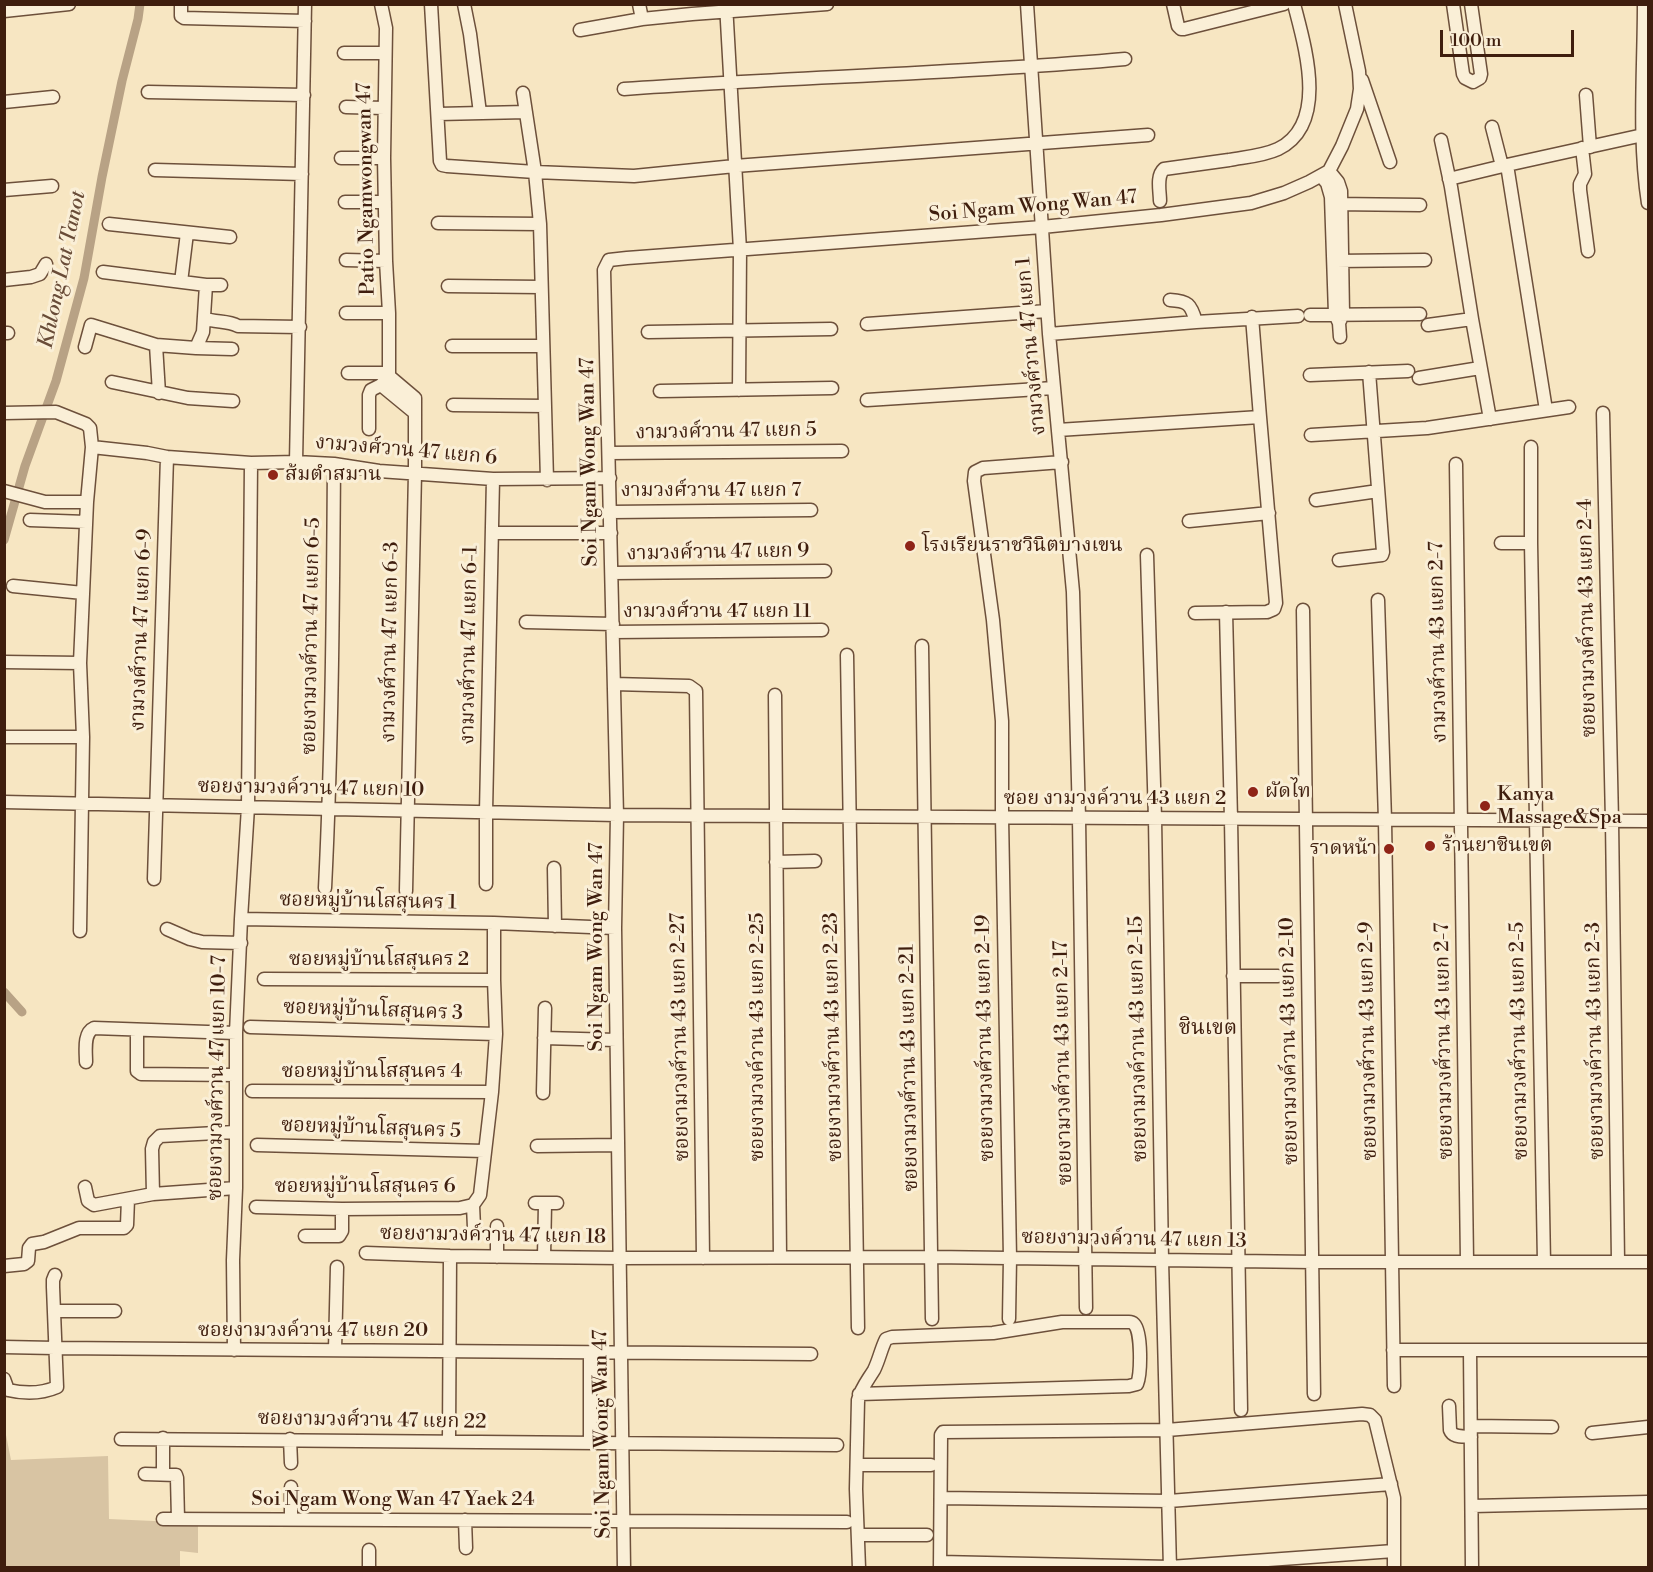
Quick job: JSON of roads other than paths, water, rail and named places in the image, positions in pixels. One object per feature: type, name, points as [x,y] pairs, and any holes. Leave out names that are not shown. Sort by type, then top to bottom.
[{"type":"street","points":[[4,11],[69,4]]},
{"type":"street","points":[[181,4],[183,18],[305,21]]},
{"type":"street","points":[[296,462],[305,4]]},
{"type":"street","name":"Patio Ngamwongwan 47","points":[[381,4],[386,28],[384,158],[389,313],[386,378]]},
{"type":"street","points":[[431,4],[442,165],[626,176],[1148,135]]},
{"type":"street","points":[[464,4],[480,113]]},
{"type":"street","points":[[639,4],[642,19]]},
{"type":"street","points":[[580,30],[727,8],[827,4]]},
{"type":"street","name":"งามวงศ์วาน 47 แยก 1","points":[[1027,4],[1047,311],[1073,592],[1079,818]]},
{"type":"street","points":[[1173,4],[1180,29],[1284,4]]},
{"type":"street","points":[[1160,201],[1159,178],[1160,172],[1164,169],[1254,156],[1278,149],[1293,139],[1304,123],[1308,108],[1309,81],[1304,42],[1294,4]]},
{"type":"street","points":[[1345,4],[1359,71],[1390,162]]},
{"type":"street","points":[[1453,4],[1465,78],[1473,82],[1480,78],[1481,74],[1471,4]]},
{"type":"street","points":[[1644,4],[1643,135],[1648,203]]},
{"type":"street","points":[[727,8],[740,250],[739,390]]},
{"type":"street","points":[[344,53],[385,53]]},
{"type":"street","points":[[624,89],[730,81],[1031,67],[1125,59]]},
{"type":"street","points":[[1340,337],[1336,204],[1338,182],[1325,173],[1342,146],[1357,109],[1360,89],[1359,71]]},
{"type":"street","points":[[148,92],[303,95]]},
{"type":"street","points":[[523,93],[540,224],[547,480]]},
{"type":"street","points":[[1586,95],[1586,174],[1580,184],[1580,190],[1588,251]]},
{"type":"street","points":[[4,102],[53,97]]},
{"type":"street","points":[[346,108],[384,108]]},
{"type":"street","points":[[438,114],[526,112]]},
{"type":"street","points":[[1492,127],[1504,165],[1546,410]]},
{"type":"street","points":[[1449,179],[1643,135]]},
{"type":"street","points":[[1441,140],[1490,419]]},
{"type":"street","points":[[340,158],[384,158]]},
{"type":"street","points":[[155,170],[302,174]]},
{"type":"street","name":"Soi Ngam Wong Wan 47","points":[[624,1568],[616,1040],[617,815],[604,270],[606,264],[609,260],[627,258],[1042,227],[1161,215],[1251,203],[1284,193],[1325,173]]},
{"type":"street","points":[[4,190],[52,186]]},
{"type":"street","points":[[345,202],[385,202]]},
{"type":"street","points":[[1336,204],[1420,205]]},
{"type":"street","points":[[438,223],[540,224]]},
{"type":"street","points":[[109,224],[230,237]]},
{"type":"street","points":[[181,282],[187,233]]},
{"type":"street","points":[[1338,261],[1425,260]]},
{"type":"street","points":[[346,261],[386,261]]},
{"type":"street","points":[[4,280],[40,274],[46,264]]},
{"type":"street","points":[[103,273],[221,285]]},
{"type":"street","points":[[196,348],[203,332],[206,285]]},
{"type":"street","points":[[448,286],[541,287]]},
{"type":"street","points":[[1170,300],[1185,302],[1189,305],[1196,322]]},
{"type":"street","points":[[867,324],[1047,311]]},
{"type":"street","points":[[346,313],[389,313]]},
{"type":"street","points":[[1049,334],[1304,315],[1472,319]]},
{"type":"street","points":[[204,318],[212,321],[232,322],[238,326]]},
{"type":"street","points":[[1195,614],[1267,612],[1275,606],[1252,318]]},
{"type":"street","points":[[85,346],[91,325],[156,345],[232,349]]},
{"type":"street","points":[[203,332],[212,328],[232,329],[238,326],[300,327]]},
{"type":"street","points":[[648,332],[831,329]]},
{"type":"street","points":[[156,345],[159,393]]},
{"type":"street","points":[[452,346],[543,346]]},
{"type":"street","points":[[1419,378],[1480,368]]},
{"type":"street","points":[[1310,375],[1408,371]]},
{"type":"street","points":[[1339,560],[1383,554],[1369,372]]},
{"type":"street","points":[[348,373],[386,378]]},
{"type":"street","points":[[369,429],[369,395],[371,390],[386,378]]},
{"type":"street","name":"งามวงศ์วาน 47 แยก 6-3","points":[[386,378],[415,398],[406,891]]},
{"type":"street","points":[[112,382],[188,398],[233,401]]},
{"type":"street","points":[[660,391],[832,388]]},
{"type":"street","points":[[867,400],[1054,388]]},
{"type":"street","points":[[453,405],[544,406]]},
{"type":"street","points":[[1311,435],[1427,428],[1569,407]]},
{"type":"street","points":[[6,413],[56,412],[86,424],[90,428],[92,447],[87,502],[80,663],[83,737],[80,931]]},
{"type":"street","name":"ซอยงามวงค์วาน 43 แยก 2-4","points":[[1603,413],[1612,821]]},
{"type":"street","points":[[1058,430],[1260,417]]},
{"type":"street","name":"งามวงศ์วาน 47 แยก 6","points":[[92,447],[167,457],[251,463],[334,464],[379,471],[494,479],[610,478]]},
{"type":"street","name":"ซอยงามวงศ์วาน 43 แยก 2-5","points":[[1531,447],[1544,1262]]},
{"type":"street","name":"งามวงศ์วาน 47 แยก 5","points":[[609,453],[842,451]]},
{"type":"street","name":"งามวงศ์วาน 47 แยก 6-9","points":[[154,879],[167,457]]},
{"type":"street","name":"ซอยงามวงศ์วาน 43 แยก 2-19","points":[[1009,1319],[1002,722],[993,620],[974,481],[975,472],[983,468],[1062,462]]},
{"type":"street","name":"ซอยงามวงศ์วาน 47 แยก 10-7","points":[[234,1350],[235,1075],[248,807],[251,463]]},
{"type":"street","name":"ซอยงามวงศ์วาน 47 แยก 6-5","points":[[325,888],[332,676],[334,464]]},
{"type":"street","name":"งามวงศ์วาน 43 แยก 2-7","points":[[1456,464],[1462,820]]},
{"type":"street","name":"งามวงศ์วาน 47 แยก 6-1","points":[[486,885],[494,479]]},
{"type":"street","points":[[4,491],[45,502],[87,502]]},
{"type":"street","points":[[1316,500],[1378,491]]},
{"type":"street","name":"งามวงศ์วาน 47 แยก 7","points":[[610,512],[811,510]]},
{"type":"street","points":[[1189,521],[1269,513]]},
{"type":"street","points":[[30,520],[86,522]]},
{"type":"street","points":[[492,533],[611,533]]},
{"type":"street","points":[[1501,543],[1531,543]]},
{"type":"street","name":"ซอยงามวงค์วาน 43 แยก 2-15","points":[[1147,555],[1155,818],[1162,1260],[1170,1567]]},
{"type":"street","name":"งามวงศ์วาน 47 แยก 9","points":[[612,573],[825,571]]},
{"type":"street","points":[[13,586],[83,592]]},
{"type":"street","name":"ซอยงามวงศ์วาน 43 แยก 2-9","points":[[1378,600],[1385,820],[1394,1386]]},
{"type":"street","name":"ซอยงามวงค์วาน 43 แยก 2-10","points":[[1303,610],[1314,1394]]},
{"type":"street","points":[[1226,612],[1232,819],[1241,1410]]},
{"type":"street","name":"งามวงศ์วาน 47 แยก 11","points":[[526,622],[613,628],[822,630]]},
{"type":"street","name":"ซอยงามวงศ์วาน 43 แยก 2-21","points":[[922,646],[932,1319]]},
{"type":"street","name":"ซอยงามวงศ์วาน 43 แยก 2-23","points":[[847,655],[858,1328]]},
{"type":"street","points":[[4,662],[80,663]]},
{"type":"street","name":"ซอยงามวงศ์วาน 43 แยก 2-27","points":[[614,684],[689,686],[696,691],[703,1258]]},
{"type":"street","name":"ซอยงามวงค์วาน 43 แยก 2-25","points":[[775,695],[780,1257]]},
{"type":"street","points":[[4,737],[83,737]]},
{"type":"street","name":"ซอยงามวงค์วาน 47 แยก 10","points":[[4,801],[617,815]]},
{"type":"street","name":"ซอย งามวงค์วาน 43 แยก 2","points":[[617,815],[1648,821]]},
{"type":"street","name":"ซอยงามวงศ์วาน 43 แยก 2-17","points":[[1079,818],[1086,1308]]},
{"type":"street","name":"ซอยงามวงศ์วาน 43 แยก 2-7","points":[[1462,820],[1467,1261]]},
{"type":"street","name":"ซอยงามวงค์วาน 43 แยก 2-3","points":[[1612,821],[1618,1261]]},
{"type":"street","points":[[776,862],[815,861]]},
{"type":"street","points":[[555,868],[555,926]]},
{"type":"street","name":"ซอยหมู่บ้านโสสุนคร 1","points":[[241,919],[494,923],[615,928]]},
{"type":"street","points":[[474,1228],[473,1205],[480,1196],[496,1034],[494,923]]},
{"type":"street","points":[[167,929],[202,942],[241,943]]},
{"type":"street","points":[[1233,976],[1278,976]]},
{"type":"street","name":"ซอยหมู่บ้านโสสุนคร 2","points":[[264,980],[494,980]]},
{"type":"street","points":[[543,1093],[545,1008]]},
{"type":"street","name":"ซอยหมู่บ้านโสสุนคร 3","points":[[250,1027],[496,1034]]},
{"type":"street","points":[[86,1062],[87,1034],[94,1028],[236,1033]]},
{"type":"street","points":[[137,1030],[137,1071],[141,1074],[235,1075]]},
{"type":"street","points":[[544,1038],[616,1040]]},
{"type":"street","name":"ซอยหมู่บ้านโสสุนคร 4","points":[[252,1091],[492,1092]]},
{"type":"street","points":[[153,1194],[152,1149],[154,1142],[160,1136],[235,1132]]},
{"type":"street","name":"ซอยหมู่บ้านโสสุนคร 5","points":[[257,1145],[484,1151]]},
{"type":"street","points":[[537,1146],[618,1145]]},
{"type":"street","points":[[85,1186],[88,1201],[94,1205],[153,1194],[236,1188]]},
{"type":"street","points":[[4,1266],[24,1264],[28,1261],[29,1248],[32,1244],[44,1242],[79,1228],[124,1228],[127,1225],[128,1199]]},
{"type":"street","points":[[544,1257],[546,1203]]},
{"type":"street","name":"ซอยหมู่บ้านโสสุนคร 6","points":[[256,1207],[460,1208],[473,1205]]},
{"type":"street","points":[[305,1236],[339,1236],[342,1231],[342,1209]]},
{"type":"street","points":[[497,1226],[497,1257]]},
{"type":"street","name":"ซอยงามวงค์วาน 47 แยก 18","points":[[366,1253],[620,1258]]},
{"type":"street","points":[[449,1440],[450,1256]]},
{"type":"street","name":"ซอยงามวงค์วาน 47 แยก 13","points":[[620,1258],[932,1257],[1313,1262],[1648,1262]]},
{"type":"street","points":[[335,1350],[337,1266]]},
{"type":"street","points":[[4,1379],[8,1390],[22,1393],[45,1392],[57,1387],[53,1280],[55,1275]]},
{"type":"street","points":[[54,1311],[115,1311]]},
{"type":"street","points":[[859,1394],[1137,1384],[1140,1375],[1136,1328],[1130,1322],[1062,1322],[993,1333],[886,1339],[874,1370],[859,1394],[857,1465],[859,1568]]},
{"type":"street","name":"ซอยงามวงค์วาน 47 แยก 20","points":[[4,1347],[811,1354]]},
{"type":"street","points":[[1393,1350],[1648,1350]]},
{"type":"street","points":[[1470,1350],[1472,1568]]},
{"type":"street","points":[[590,1352],[590,1443]]},
{"type":"street","points":[[1449,1406],[1450,1430],[1451,1434],[1455,1435],[1471,1431],[1552,1427]]},
{"type":"street","points":[[1394,1551],[1170,1567],[940,1565],[941,1435],[943,1432],[1167,1430],[1370,1415],[1375,1420],[1392,1484],[1395,1568]]},
{"type":"street","points":[[1592,1433],[1648,1427]]},
{"type":"street","name":"ซอยงามวงศ์วาน 47 แยก 22","points":[[121,1438],[837,1445]]},
{"type":"street","points":[[163,1438],[163,1474]]},
{"type":"street","points":[[290,1439],[291,1463]]},
{"type":"street","points":[[857,1465],[931,1465]]},
{"type":"street","points":[[145,1474],[176,1474],[178,1519]]},
{"type":"street","points":[[940,1497],[1169,1501],[1392,1484]]},
{"type":"street","points":[[291,1487],[291,1519]]},
{"type":"street","points":[[1472,1506],[1648,1503]]},
{"type":"street","name":"Soi Ngam Wong Wan 47 Yaek 24","points":[[163,1519],[847,1522]]},
{"type":"street","points":[[465,1520],[466,1548]]},
{"type":"street","points":[[858,1535],[927,1535]]},
{"type":"street","points":[[369,1550],[369,1568]]},
{"type":"waterway","name":"Khlong Lat Tanot","points":[[4,540],[25,466],[56,381],[84,278],[102,177],[140,4]]},
{"type":"waterway","points":[[4,992],[22,1012]]},
{"type":"place","name":"ส้มตำสมาน","points":[[273,475]]},
{"type":"place","name":"โรงเรียนราชวินิตบางเขน","points":[[910,546]]},
{"type":"place","name":"ผัดไท","points":[[1253,792]]},
{"type":"place","name":"Kanya Massage&Spa","points":[[1485,806]]},
{"type":"place","name":"ร้านยาชินเขต","points":[[1430,846]]},
{"type":"place","name":"ราดหน้า","points":[[1389,849]]},
{"type":"district","name":"ชินเขต","points":[[1208,1029]]}]
